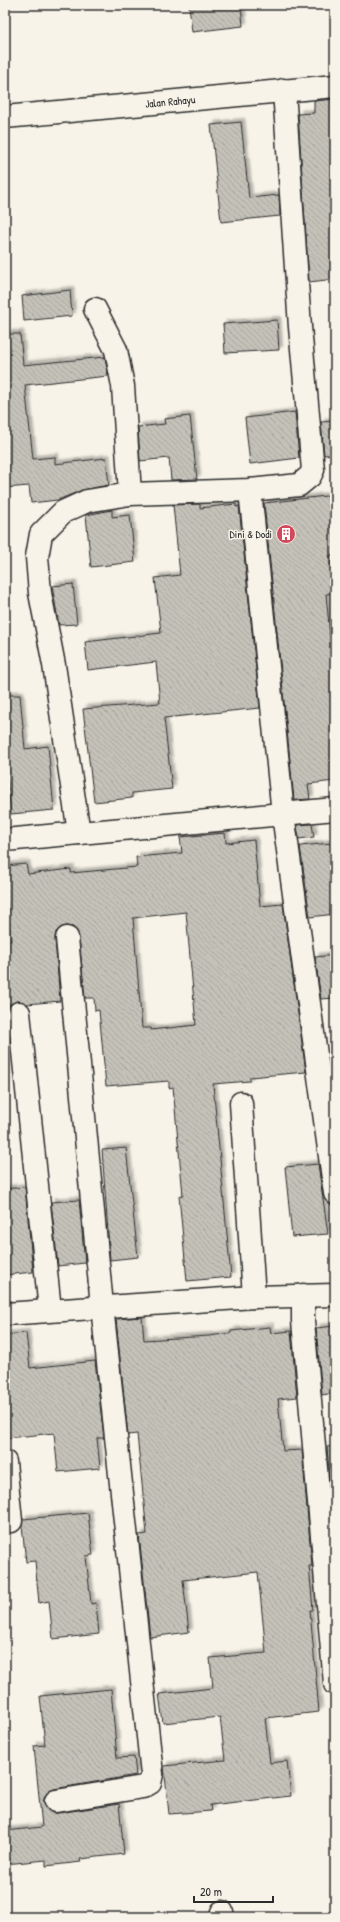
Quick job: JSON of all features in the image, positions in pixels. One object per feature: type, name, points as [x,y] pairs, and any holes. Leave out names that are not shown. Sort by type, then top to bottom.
[{"type":"street","name":"Jalan Rahayu","points":[[5,117],[335,86]]},
{"type":"street","points":[[79,833],[54,665],[40,593],[37,558],[41,534],[63,512],[87,501],[130,494],[250,490],[299,485],[310,476],[313,470],[300,327],[284,90]]},
{"type":"street","points":[[95,309],[116,350],[124,386],[130,494]]},
{"type":"street","points":[[250,490],[283,814],[335,1193]]},
{"type":"street","points":[[5,840],[335,809]]},
{"type":"street","points":[[56,1801],[143,1787],[150,1783],[152,1774],[102,1306],[67,938]]},
{"type":"street","points":[[19,1013],[50,1310]]},
{"type":"street","points":[[241,1103],[254,1297]]},
{"type":"street","points":[[303,1295],[303,1321],[335,1684]]},
{"type":"street","points":[[5,1314],[102,1306],[254,1297],[335,1295]]},
{"type":"street","points":[[5,1462],[11,1521]]},
{"type":"building","points":[[189,5],[241,5],[243,26],[192,32]]},
{"type":"building","points":[[335,99],[335,279],[309,282],[298,114],[314,113],[314,101]]},
{"type":"building","points":[[241,122],[249,198],[279,195],[280,216],[221,222],[211,125]]},
{"type":"building","points":[[70,290],[72,316],[24,321],[22,296]]},
{"type":"building","points":[[277,320],[279,350],[225,353],[223,324]]},
{"type":"building","points":[[5,334],[20,334],[23,365],[105,357],[108,376],[25,385],[33,459],[55,457],[55,464],[106,458],[109,485],[82,490],[58,500],[31,503],[29,486],[5,488]]},
{"type":"building","points":[[295,412],[299,458],[250,464],[245,418]]},
{"type":"building","points":[[190,416],[197,479],[171,480],[169,458],[140,461],[138,427],[165,424],[164,419]]},
{"type":"building","points":[[335,421],[335,454],[324,455],[321,422]]},
{"type":"building","points":[[335,495],[335,555],[330,555],[334,593],[326,594],[331,646],[335,646],[335,781],[308,784],[310,799],[294,800],[264,503]]},
{"type":"building","points":[[200,504],[200,508],[236,504],[236,507],[239,506],[260,708],[164,718],[172,789],[132,793],[132,798],[94,802],[83,709],[160,703],[156,662],[88,670],[85,642],[161,633],[155,578],[180,575],[173,505]]},
{"type":"building","points":[[112,510],[112,517],[130,515],[135,562],[91,567],[86,515]]},
{"type":"building","points":[[73,584],[77,624],[59,625],[52,586]]},
{"type":"building","points":[[5,695],[20,695],[25,749],[48,746],[54,810],[11,814],[5,753]]},
{"type":"building","points":[[312,824],[314,837],[299,839],[297,825]]},
{"type":"building","points":[[225,833],[226,843],[254,840],[260,906],[283,904],[306,1072],[250,1077],[250,1081],[213,1084],[231,1277],[187,1281],[179,1196],[183,1195],[173,1087],[169,1088],[169,1081],[106,1086],[99,1010],[95,1011],[94,998],[85,998],[79,937],[77,931],[73,927],[66,926],[60,928],[56,932],[55,939],[60,1001],[27,1004],[18,1001],[5,1006],[5,942],[11,941],[5,887],[5,866],[26,864],[28,874],[71,869],[71,873],[137,867],[136,857],[182,853],[180,837]],"holes":[[[186,912],[196,1025],[151,1030],[151,1028],[142,1028],[133,918]]]},
{"type":"building","points":[[332,843],[335,875],[335,914],[310,917],[300,846]]},
{"type":"building","points":[[335,955],[335,998],[321,999],[315,957]]},
{"type":"building","points":[[126,1148],[138,1257],[110,1260],[102,1150]]},
{"type":"building","points":[[318,1164],[328,1234],[292,1237],[285,1167]]},
{"type":"building","points":[[25,1187],[33,1272],[5,1275],[5,1189]]},
{"type":"building","points":[[79,1200],[85,1263],[58,1266],[51,1202]]},
{"type":"building","points":[[142,1317],[144,1340],[209,1336],[231,1333],[231,1331],[270,1327],[271,1333],[291,1331],[297,1397],[278,1399],[283,1451],[302,1450],[312,1566],[309,1566],[313,1610],[310,1610],[319,1712],[265,1718],[270,1763],[287,1761],[291,1796],[210,1805],[211,1811],[169,1814],[164,1766],[225,1760],[220,1717],[163,1723],[159,1694],[213,1688],[210,1658],[266,1653],[258,1572],[183,1580],[189,1632],[150,1637],[139,1535],[147,1534],[137,1434],[128,1435],[116,1319]]},
{"type":"building","points":[[335,1326],[335,1393],[322,1395],[316,1328]]},
{"type":"building","points":[[26,1333],[30,1368],[95,1361],[104,1438],[97,1438],[100,1468],[58,1472],[54,1433],[7,1438],[5,1420],[5,1335]]},
{"type":"building","points":[[335,1446],[335,1542],[327,1447]]},
{"type":"building","points":[[88,1513],[93,1555],[86,1556],[91,1604],[96,1603],[99,1634],[53,1639],[49,1601],[39,1603],[35,1561],[26,1562],[22,1526],[23,1519]]},
{"type":"building","points":[[111,1689],[117,1758],[134,1757],[136,1775],[54,1789],[48,1792],[44,1797],[44,1803],[47,1809],[52,1813],[119,1804],[124,1854],[80,1859],[81,1862],[46,1866],[46,1860],[5,1864],[5,1831],[42,1827],[34,1746],[45,1745],[40,1696]]},
{"type":"place","name":"Dini & Dodi","points":[[286,534]]}]
